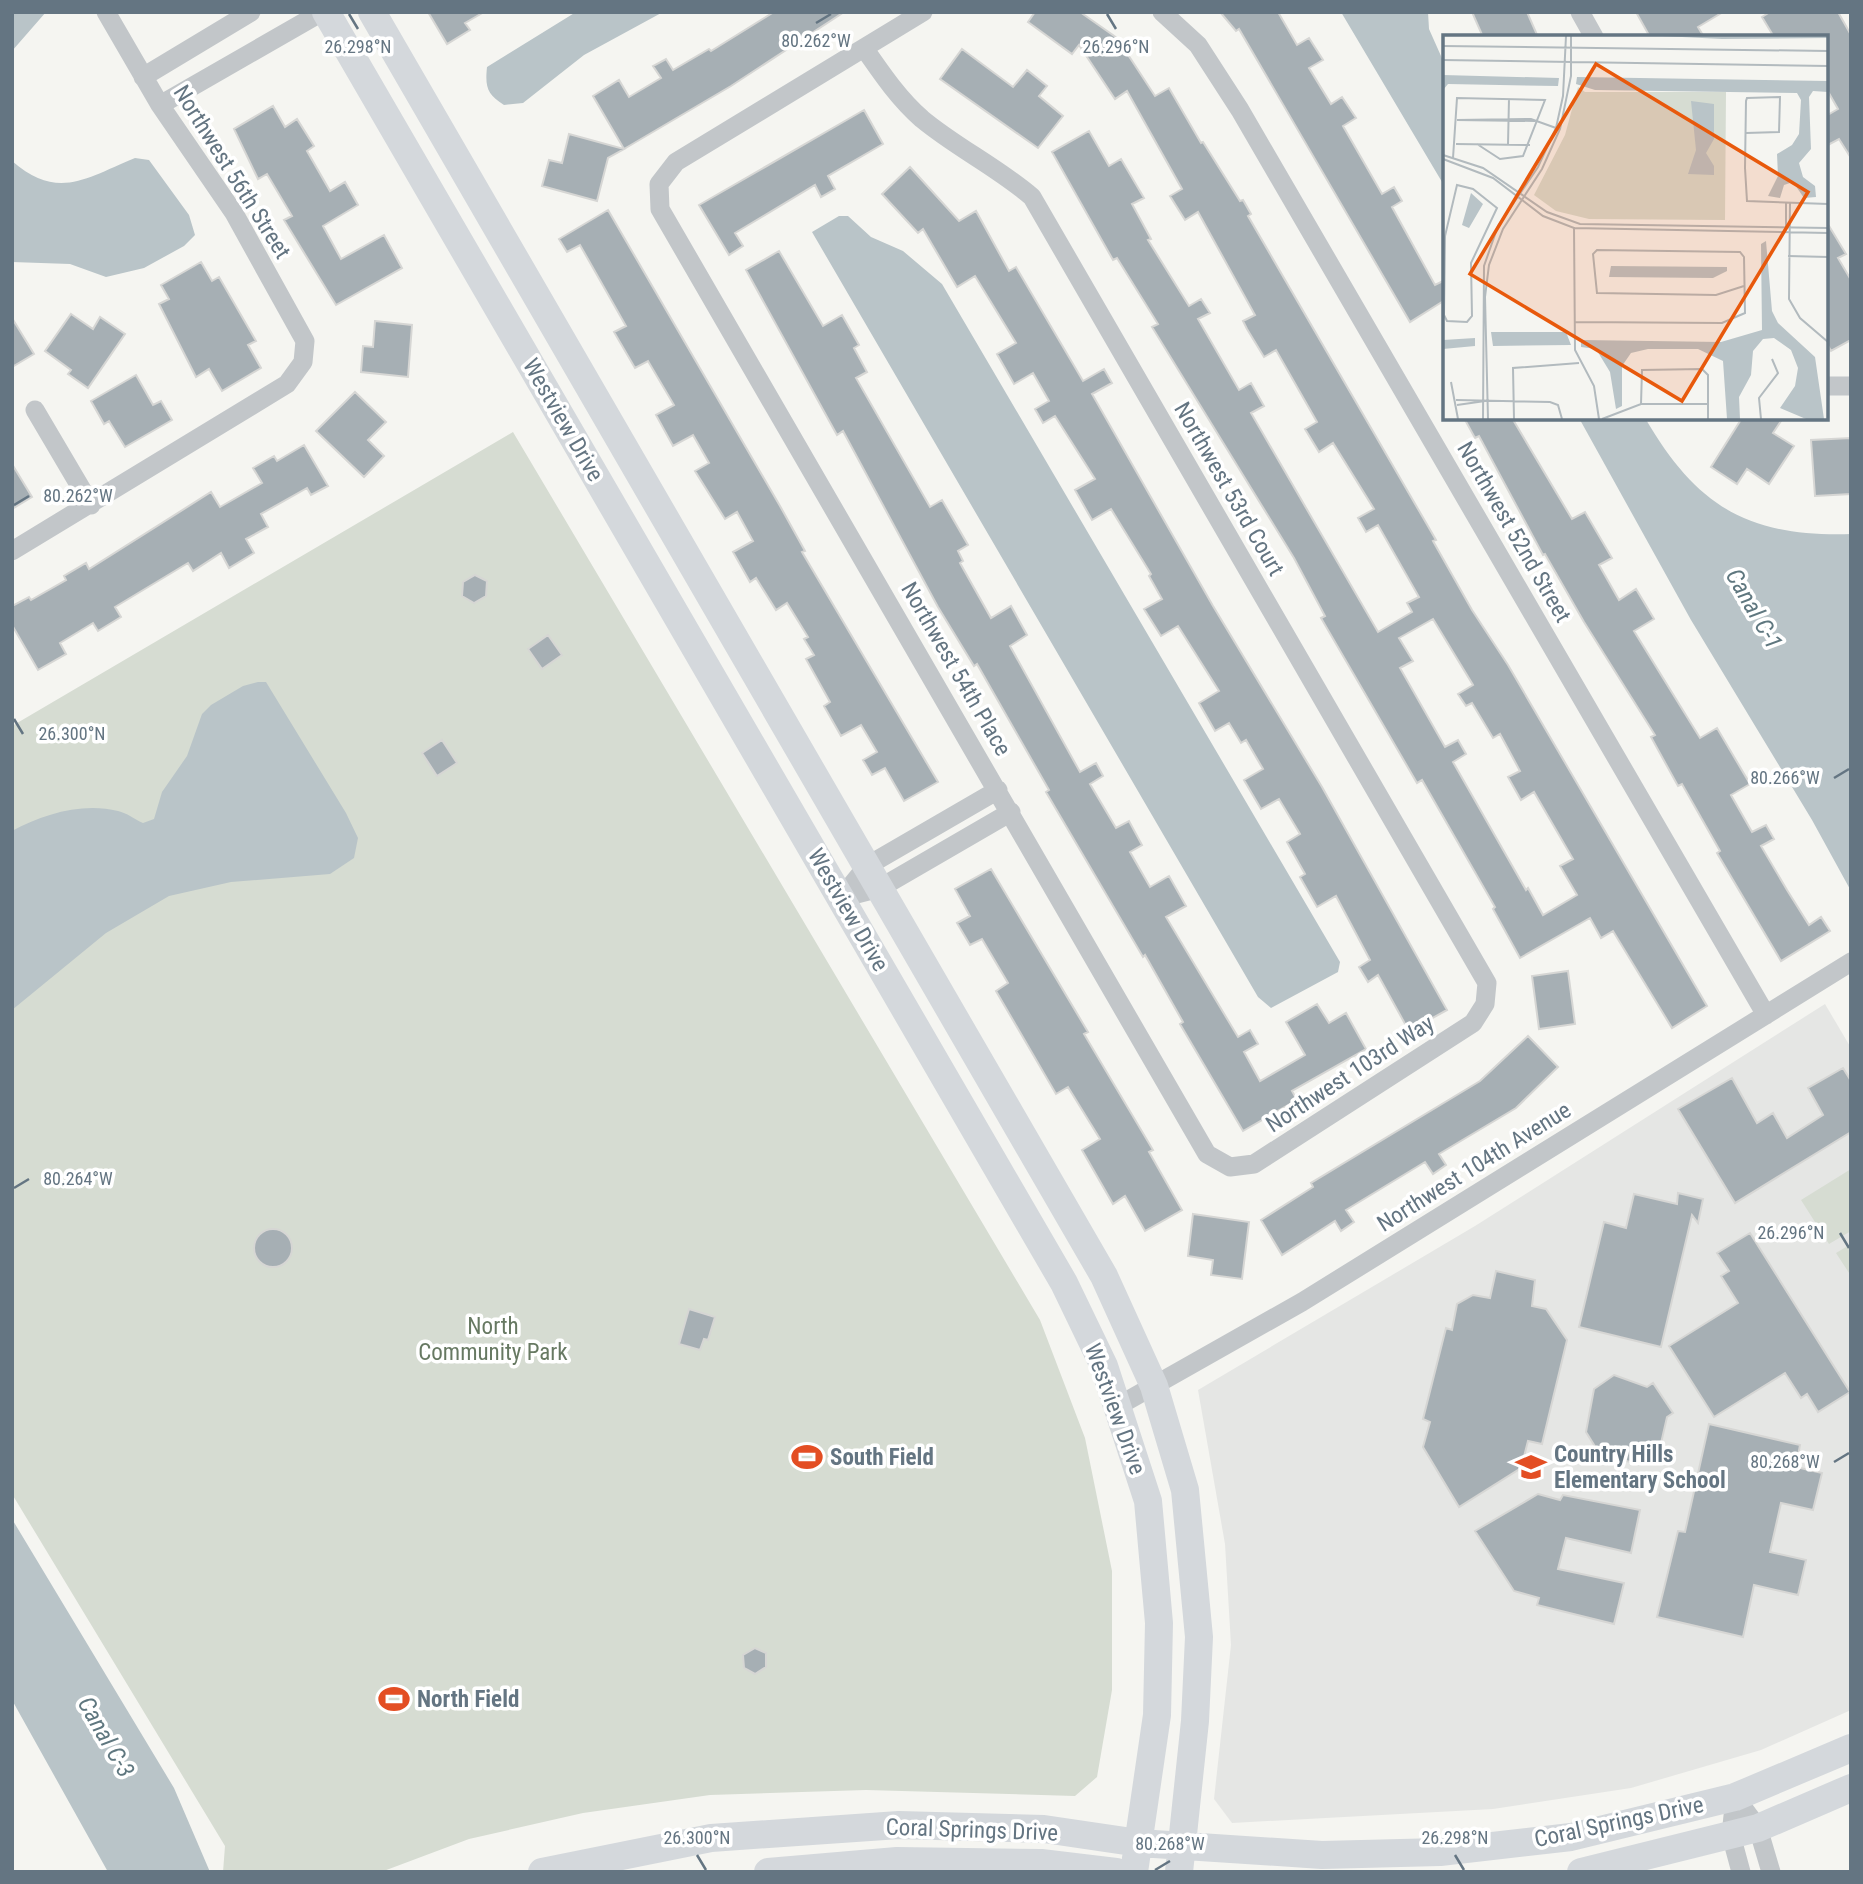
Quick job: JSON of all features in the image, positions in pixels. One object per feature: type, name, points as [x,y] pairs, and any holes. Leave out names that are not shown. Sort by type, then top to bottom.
[{"type":"street","name":"Northwest 56th Street","points":[[91,505],[287,384],[303,362],[305,341],[234,213],[160,105],[106,12]]},
{"type":"street","points":[[143,77],[251,12]]},
{"type":"street","points":[[160,105],[324,12]]},
{"type":"street","name":"Westview Drive","points":[[324,12],[1064,1283],[1104,1366],[1147,1501],[1159,1623],[1157,1714],[1133,1872]]},
{"type":"street","name":"Westview Drive","points":[[372,12],[1104,1276],[1154,1386],[1185,1490],[1198,1614],[1195,1721],[1180,1858]]},
{"type":"street","points":[[864,48],[923,12]]},
{"type":"street","name":"Northwest 52nd Street","points":[[1162,12],[1198,45],[1240,110],[1766,1015]]},
{"type":"street","points":[[1580,12],[1593,35]]},
{"type":"street","name":"Northwest 54th Place","points":[[864,48],[676,162],[659,184],[660,209],[1208,1154],[1230,1167]]},
{"type":"street","name":"Northwest 53rd Court","points":[[864,48],[890,86],[920,118],[953,142],[998,168],[1032,197],[1487,983],[1485,1004]]},
{"type":"street","points":[[1828,386],[1851,386]]},
{"type":"street","points":[[12,551],[91,505],[35,410]]},
{"type":"street","points":[[841,898],[998,790]]},
{"type":"street","points":[[873,877],[1011,811]]},
{"type":"street","name":"Northwest 104th Avenue","points":[[1118,1406],[1302,1302],[1851,962]]},
{"type":"street","name":"Northwest 103rd Way","points":[[1230,1167],[1254,1164],[1474,1023],[1485,1004]]},
{"type":"street","name":"Coral Springs Drive","points":[[557,1870],[711,1838],[899,1825],[1044,1829],[1139,1843],[1180,1858],[1440,1852],[1571,1837],[1735,1797],[1851,1748]]},
{"type":"street","name":"Coral Springs Drive","points":[[1581,1872],[1758,1828],[1851,1788]]},
{"type":"street","points":[[1735,1797],[1758,1828],[1771,1872]]},
{"type":"street","points":[[1735,1797],[1731,1835],[1741,1872]]},
{"type":"street","name":"Coral Springs Drive","points":[[768,1872],[897,1861],[1041,1863],[1116,1872]]},
{"type":"shaded area","name":"Country Hills Elementary School","points":[[1825,1004],[1851,1048],[1851,1710],[1761,1750],[1631,1788],[1493,1809],[1232,1823],[1214,1799],[1231,1645],[1225,1544],[1198,1390],[1475,1226]]},
{"type":"green space","name":"North Community Park","points":[[513,432],[1040,1320],[1085,1438],[1112,1571],[1112,1690],[1097,1777],[1075,1796],[866,1790],[710,1795],[583,1813],[469,1839],[381,1872],[223,1872],[225,1846],[12,1494],[12,726]]},
{"type":"green space","points":[[1851,1169],[1851,1231],[1829,1244],[1801,1200]]},
{"type":"green space","points":[[1851,1244],[1851,1276],[1836,1253]]},
{"type":"water","points":[[12,12],[46,12],[12,51]]},
{"type":"water","points":[[576,12],[663,12],[584,55],[523,103],[504,105],[494,97],[487,85],[487,67]]},
{"type":"water","points":[[1341,12],[1428,12],[1429,29],[1443,60],[1443,184]]},
{"type":"water","points":[[135,158],[149,160],[189,215],[195,235],[184,246],[144,268],[106,277],[70,264],[12,262],[12,161],[28,173],[58,183],[87,178]]},
{"type":"water","points":[[839,216],[848,216],[871,237],[903,251],[942,284],[1340,962],[1338,972],[1271,1008],[1258,997],[812,232]]},
{"type":"water","name":"Canal C-1","points":[[1580,420],[1646,420],[1665,449],[1706,495],[1754,522],[1783,530],[1815,534],[1851,534],[1851,891],[1812,820],[1691,620]]},
{"type":"water","points":[[266,682],[346,813],[358,838],[354,858],[330,874],[231,882],[169,896],[106,933],[12,1010],[12,831],[37,819],[77,809],[118,811],[143,823],[154,819],[162,792],[187,756],[202,714],[211,705],[243,686]]},
{"type":"water","name":"Canal C-3","points":[[12,1519],[174,1788],[210,1872],[108,1872],[12,1700]]},
{"type":"building","points":[[428,12],[484,12],[465,23],[470,30],[447,44]]},
{"type":"building","points":[[774,12],[844,12],[731,86],[624,149],[593,96],[619,80],[629,97],[661,78],[653,66],[666,59],[673,70],[709,49],[711,51]]},
{"type":"building","points":[[1035,12],[1080,12],[1117,38],[1155,96],[1169,88],[1201,143],[1203,142],[1240,201],[1243,200],[1251,214],[1248,216],[1436,540],[1433,541],[1472,610],[1508,665],[1707,1006],[1672,1028],[1613,931],[1601,938],[1590,918],[1520,958],[1493,909],[1495,907],[1422,780],[1417,783],[1321,618],[1325,616],[1294,558],[1152,327],[1158,324],[1117,258],[1113,260],[1052,152],[1089,131],[1109,166],[1121,159],[1144,198],[1132,204],[1151,239],[1148,240],[1189,306],[1201,299],[1210,313],[1198,319],[1239,390],[1251,383],[1264,406],[1251,413],[1378,632],[1412,612],[1407,603],[1419,597],[1378,525],[1366,532],[1358,518],[1374,509],[1333,443],[1319,452],[1305,429],[1317,422],[1276,350],[1264,357],[1247,329],[1243,321],[1255,315],[1198,212],[1185,220],[1170,196],[1182,189],[1127,91],[1115,99],[1079,45],[1072,54],[1028,22]],"holes":[[[1433,619],[1473,685],[1458,694],[1466,706],[1472,703],[1493,738],[1500,734],[1520,771],[1508,777],[1521,800],[1534,792],[1573,859],[1560,866],[1577,895],[1543,915],[1453,762],[1466,754],[1458,740],[1445,747],[1400,668],[1413,661],[1399,638]]]},
{"type":"building","points":[[1220,12],[1278,12],[1297,45],[1309,38],[1323,60],[1309,68],[1331,104],[1342,97],[1356,118],[1343,126],[1382,194],[1394,187],[1402,201],[1392,207],[1435,285],[1443,281],[1443,301],[1410,322],[1239,29],[1236,31]]},
{"type":"building","points":[[1472,12],[1527,12],[1537,35],[1482,35]]},
{"type":"building","points":[[1636,12],[1723,12],[1698,27],[1703,35],[1649,35]]},
{"type":"building","points":[[1770,12],[1838,12],[1851,35],[1851,158],[1839,139],[1828,145],[1828,115],[1838,109],[1828,92],[1828,35],[1773,35],[1762,17]]},
{"type":"building","points":[[962,49],[1013,87],[1027,70],[1047,86],[1039,96],[1063,116],[1038,148],[940,79]]},
{"type":"building","points":[[273,106],[285,127],[297,119],[314,146],[307,151],[330,191],[345,182],[358,205],[323,226],[341,259],[384,235],[402,268],[336,305],[284,220],[292,216],[267,174],[258,179],[234,129]]},
{"type":"building","points":[[864,110],[883,144],[828,176],[835,189],[821,197],[815,185],[735,233],[743,246],[729,255],[699,205]]},
{"type":"building","points":[[569,134],[624,149],[608,158],[597,201],[542,186],[549,160],[562,163]]},
{"type":"building","points":[[910,167],[959,221],[976,211],[1009,271],[1016,267],[1083,381],[1104,369],[1112,383],[1092,394],[1213,606],[1322,787],[1447,1010],[1409,1031],[1378,975],[1368,982],[1359,967],[1370,960],[1336,896],[1317,907],[1300,877],[1305,874],[1287,842],[1300,834],[1279,799],[1261,809],[1244,780],[1263,769],[1246,740],[1241,743],[1229,723],[1215,731],[1199,703],[1219,691],[1178,626],[1161,636],[1144,609],[1162,599],[1149,576],[1151,574],[1111,509],[1092,520],[1075,490],[1095,479],[1055,416],[1043,423],[1035,409],[1049,401],[1033,373],[1014,384],[997,354],[1016,343],[975,276],[957,287],[923,229],[918,233],[882,194]]},
{"type":"building","points":[[608,210],[780,506],[805,551],[802,552],[938,782],[904,801],[885,768],[872,775],[863,760],[877,752],[861,725],[841,736],[824,706],[830,702],[806,659],[814,655],[804,639],[808,637],[787,603],[776,610],[756,578],[750,582],[733,552],[753,541],[737,512],[725,519],[695,471],[709,463],[693,435],[673,446],[656,415],[674,405],[648,361],[635,368],[614,332],[626,326],[580,245],[567,252],[559,239]]},
{"type":"building","points":[[1828,224],[1846,254],[1838,258],[1851,280],[1851,340],[1831,351],[1828,346]]},
{"type":"building","points":[[779,251],[823,326],[842,315],[859,345],[854,348],[867,372],[856,378],[930,507],[942,500],[968,545],[958,551],[963,561],[960,563],[991,618],[1011,606],[1027,635],[1010,646],[1080,772],[1096,763],[1103,776],[1090,784],[1116,828],[1129,821],[1142,845],[1130,852],[1150,887],[1169,876],[1186,906],[1166,917],[1238,1037],[1250,1030],[1258,1044],[1244,1052],[1260,1081],[1305,1055],[1286,1022],[1317,1004],[1329,1023],[1346,1013],[1366,1049],[1292,1091],[1297,1100],[1243,1131],[1180,1024],[1183,1022],[1145,955],[1143,957],[1046,792],[1049,790],[977,664],[974,666],[938,607],[843,431],[837,435],[746,270]]},
{"type":"building","points":[[201,262],[212,281],[219,277],[256,341],[248,345],[261,368],[222,391],[209,369],[196,377],[159,304],[169,299],[161,285]]},
{"type":"building","points":[[71,314],[93,329],[100,317],[125,334],[88,388],[68,374],[71,370],[45,351]]},
{"type":"building","points":[[12,318],[34,354],[12,367]]},
{"type":"building","points":[[375,321],[412,325],[408,377],[361,372],[363,346],[373,347]]},
{"type":"building","points":[[136,375],[153,405],[161,401],[172,420],[125,447],[109,421],[104,424],[91,401]]},
{"type":"building","points":[[355,392],[386,422],[368,440],[384,456],[364,477],[316,431]]},
{"type":"building","points":[[1465,420],[1513,420],[1572,519],[1585,512],[1612,558],[1599,565],[1619,600],[1636,589],[1654,619],[1634,631],[1700,738],[1717,728],[1750,784],[1731,795],[1752,832],[1766,825],[1774,839],[1761,846],[1809,925],[1821,917],[1830,931],[1781,961],[1717,853],[1720,851],[1682,784],[1678,786],[1651,737],[1655,735],[1545,554],[1543,555],[1479,436],[1475,438]]},
{"type":"building","points":[[1741,420],[1782,420],[1773,433],[1794,446],[1769,484],[1747,469],[1737,484],[1711,467]]},
{"type":"building","points":[[1851,438],[1851,494],[1815,496],[1811,440]]},
{"type":"building","points":[[304,445],[328,486],[311,495],[307,488],[261,514],[268,527],[246,539],[254,553],[229,568],[221,553],[193,571],[188,563],[115,607],[121,617],[98,631],[93,623],[60,643],[66,654],[38,670],[12,625],[12,606],[29,597],[31,600],[66,580],[64,576],[86,563],[89,569],[211,492],[220,507],[262,483],[253,468],[274,456],[277,461]]},
{"type":"building","points":[[12,464],[32,497],[12,509]]},
{"type":"building","points":[[475,575],[487,581],[486,596],[474,603],[462,596],[463,582]]},
{"type":"building","points":[[548,635],[562,655],[542,669],[528,649]]},
{"type":"building","points":[[442,740],[457,763],[437,776],[422,753]]},
{"type":"building","points":[[991,869],[1088,1032],[1084,1034],[1153,1150],[1149,1152],[1182,1210],[1145,1231],[1125,1196],[1113,1204],[1082,1150],[1100,1139],[1068,1087],[1056,1094],[996,991],[1008,983],[982,939],[970,945],[957,923],[970,916],[955,889]]},
{"type":"building","points":[[1568,971],[1575,1024],[1539,1029],[1532,976]]},
{"type":"building","points":[[1528,1036],[1558,1067],[1516,1108],[1439,1154],[1446,1165],[1433,1174],[1425,1162],[1346,1210],[1354,1222],[1341,1231],[1335,1221],[1282,1255],[1261,1220],[1313,1187],[1311,1183],[1480,1081]]},
{"type":"building","points":[[1843,1068],[1851,1081],[1851,1132],[1735,1203],[1678,1109],[1732,1078],[1757,1123],[1773,1113],[1787,1138],[1823,1115],[1808,1088]]},
{"type":"building","points":[[1678,1193],[1703,1199],[1698,1223],[1692,1215],[1661,1347],[1579,1327],[1604,1222],[1626,1228],[1634,1194],[1677,1204]]},
{"type":"building","points":[[1193,1214],[1249,1222],[1242,1279],[1211,1275],[1213,1260],[1188,1256]]},
{"type":"building","points":[[273,1229],[286,1235],[292,1248],[286,1261],[273,1267],[260,1261],[254,1248],[260,1235]]},
{"type":"building","points":[[1750,1233],[1850,1392],[1818,1412],[1807,1394],[1801,1398],[1785,1373],[1714,1417],[1669,1346],[1738,1303],[1721,1276],[1729,1271],[1717,1253]]},
{"type":"building","points":[[1496,1271],[1535,1280],[1532,1306],[1546,1309],[1567,1340],[1542,1444],[1528,1441],[1521,1468],[1459,1507],[1423,1447],[1430,1422],[1423,1419],[1446,1328],[1452,1330],[1457,1304],[1473,1295],[1490,1298]]},
{"type":"building","points":[[689,1309],[715,1317],[708,1340],[704,1339],[700,1350],[679,1344]]},
{"type":"building","points":[[1614,1375],[1647,1387],[1653,1383],[1673,1413],[1667,1417],[1659,1452],[1641,1464],[1601,1456],[1586,1432],[1594,1389]]},
{"type":"building","points":[[1709,1424],[1800,1445],[1796,1467],[1822,1473],[1813,1510],[1781,1503],[1770,1552],[1806,1560],[1798,1595],[1754,1585],[1743,1637],[1657,1617],[1678,1531],[1685,1532]]},
{"type":"building","points":[[1538,1494],[1560,1500],[1563,1495],[1640,1510],[1631,1553],[1566,1538],[1558,1569],[1624,1583],[1614,1624],[1537,1605],[1539,1598],[1514,1591],[1475,1531]]},
{"type":"building","points":[[755,1648],[766,1653],[766,1667],[755,1674],[744,1668],[743,1655]]},
{"type":"place","name":"South Field","points":[[807,1457]]},
{"type":"place","name":"Country Hills Elementary School","points":[[1531,1467]]},
{"type":"place","name":"North Field","points":[[394,1699]]}]
